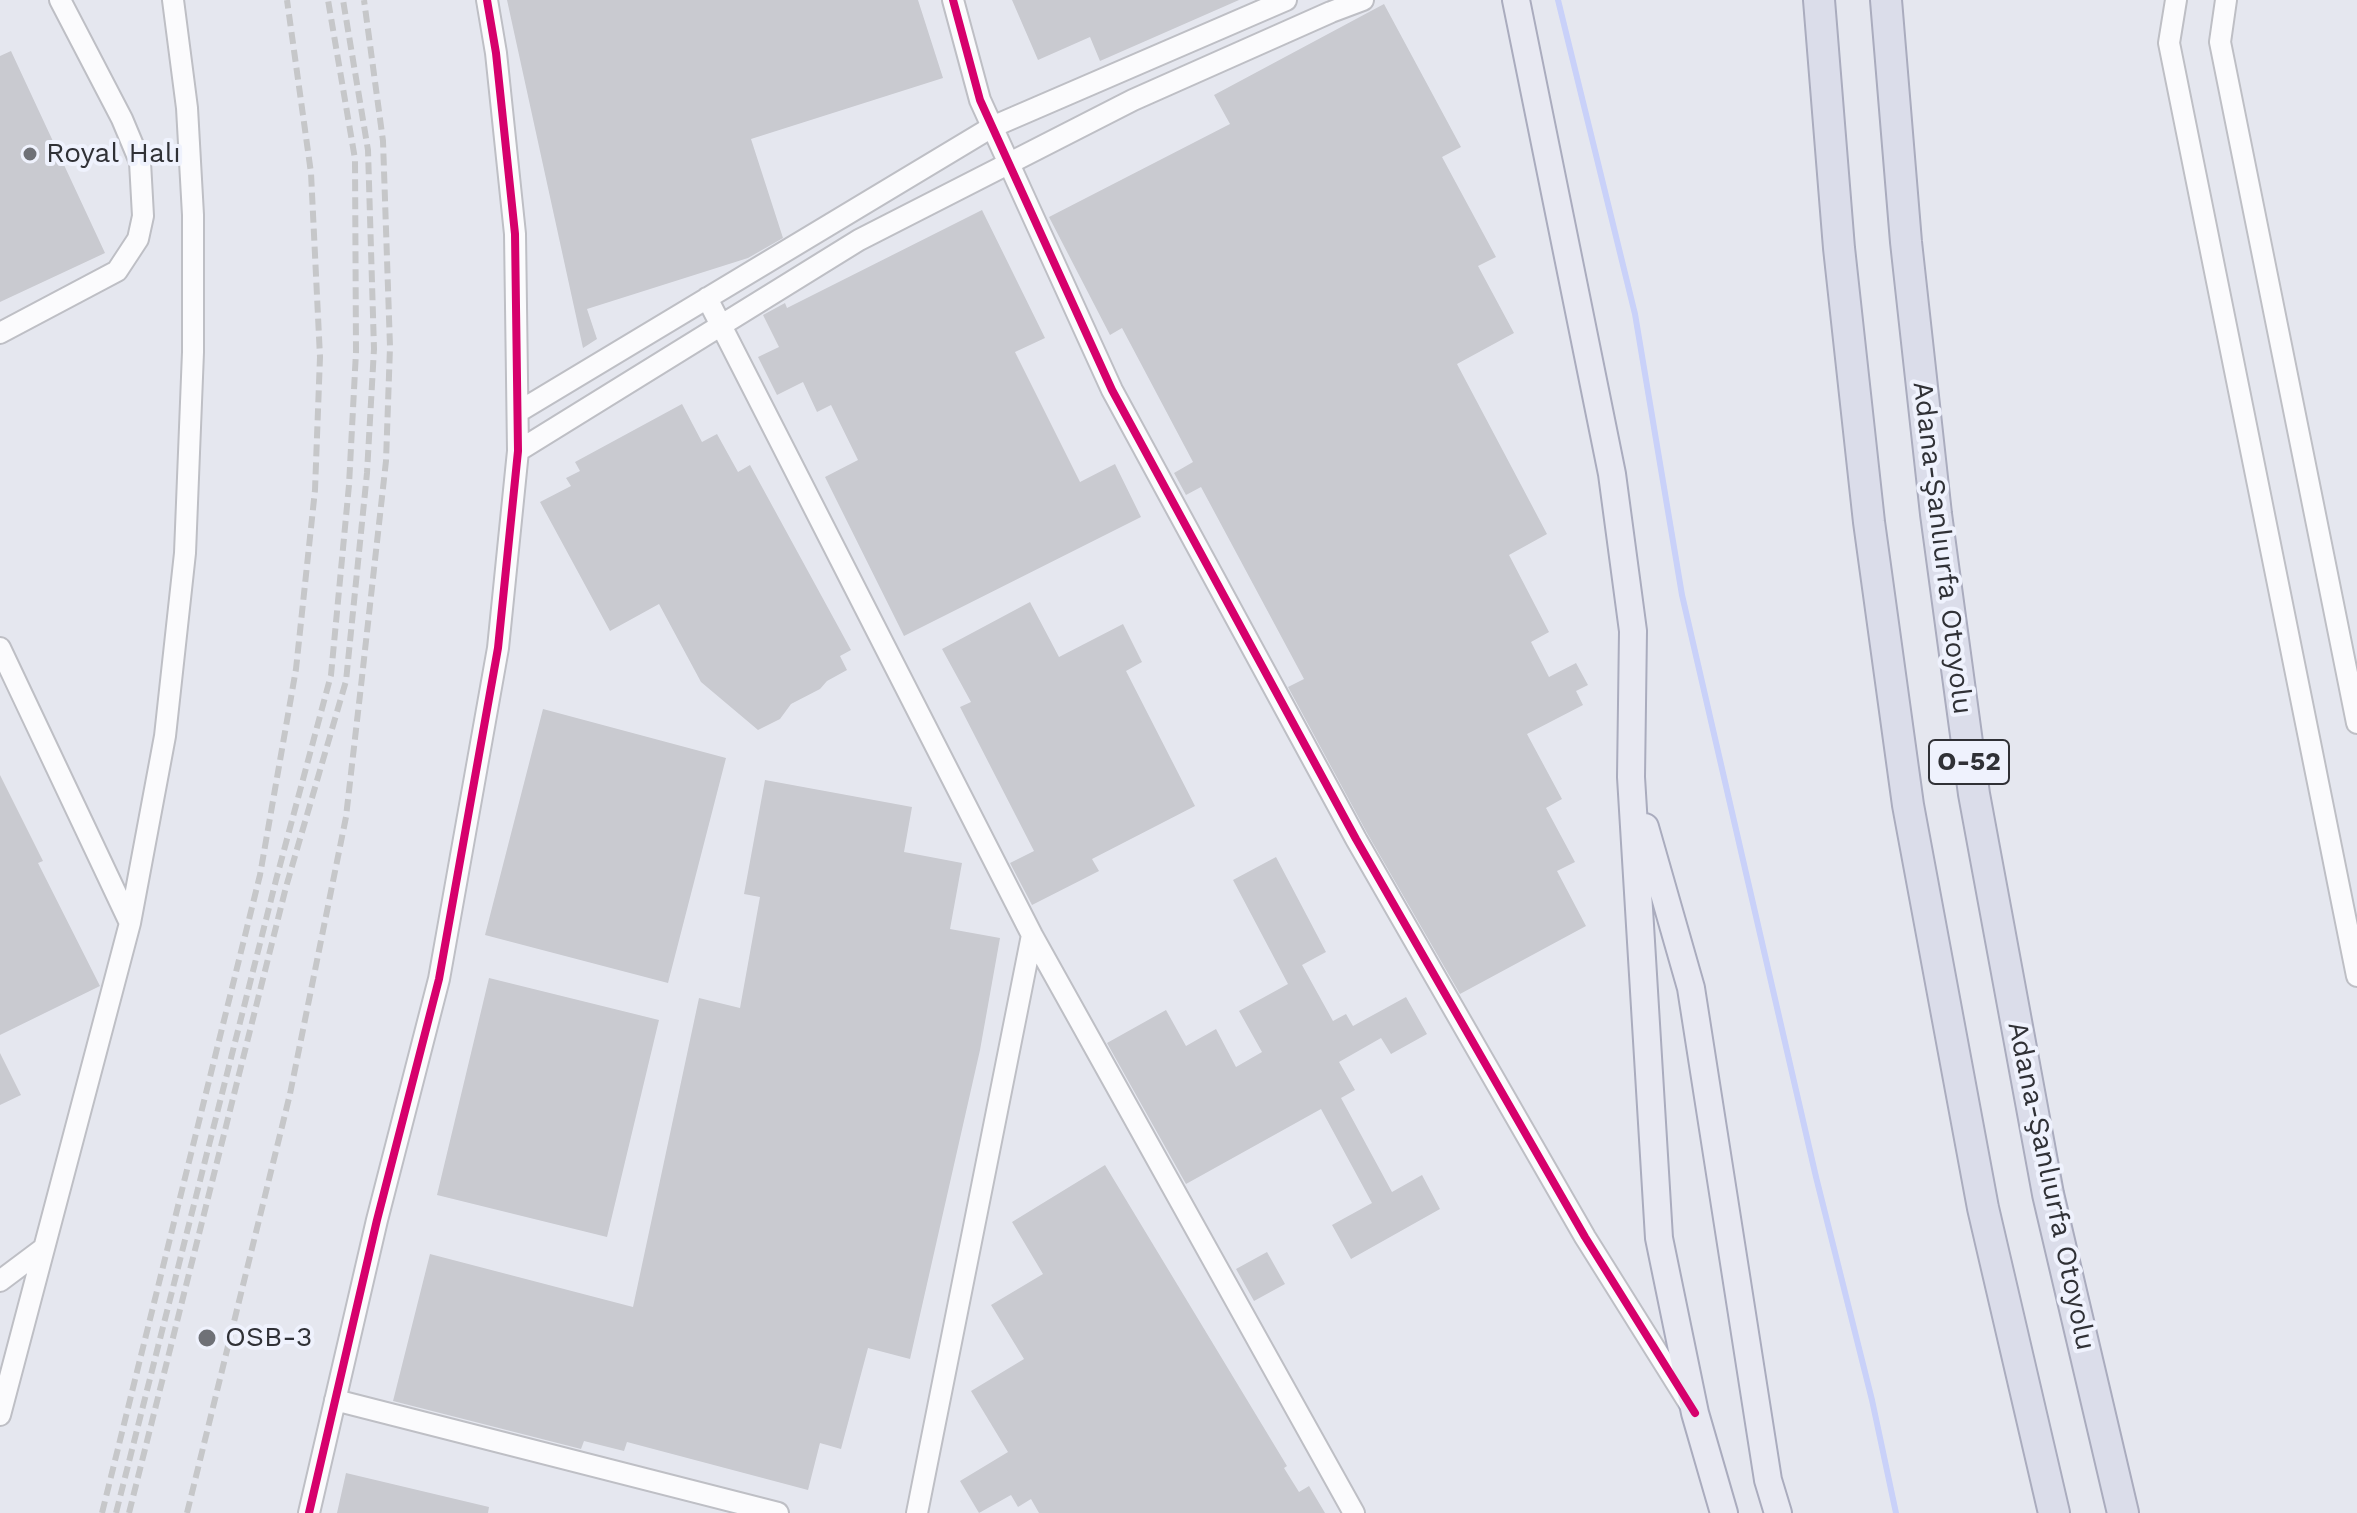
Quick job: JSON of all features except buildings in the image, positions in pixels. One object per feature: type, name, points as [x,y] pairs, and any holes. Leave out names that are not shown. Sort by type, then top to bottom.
[{"type":"highway","name":"O-52","points":[[1819,0],[1839,248],[1869,522],[1908,805],[1983,1208],[2054,1513]]},
{"type":"highway","name":"Adana-Şanlıurfa Otoyolu","points":[[1886,0],[1914,317],[1936,514],[1974,794],[2048,1194],[2123,1513]]},
{"type":"main road","points":[[1516,0],[1612,474],[1633,631],[1631,777],[1659,1238],[1695,1413],[1724,1513]]},
{"type":"main road","points":[[1631,777],[1691,988],[1768,1480],[1778,1513]]},
{"type":"street","points":[[0,333],[117,271],[138,239],[143,216],[140,162],[122,119],[60,0]]},
{"type":"street","points":[[0,1415],[130,923],[165,736],[185,553],[193,352],[193,215],[187,108],[173,0]]},
{"type":"street","points":[[309,1513],[377,1220],[439,979],[498,648],[518,451],[515,234],[496,53],[487,0]]},
{"type":"street","points":[[953,0],[980,100],[1112,390],[1356,839],[1585,1237],[1695,1413]]},
{"type":"street","points":[[518,412],[992,127],[1286,0]]},
{"type":"street","points":[[518,451],[859,240],[1007,162],[1147,94],[1363,0]]},
{"type":"street","points":[[2176,0],[2169,43],[2357,976]]},
{"type":"street","points":[[2226,0],[2220,42],[2357,723]]},
{"type":"street","points":[[707,298],[1032,935],[1354,1513]]},
{"type":"street","points":[[0,648],[130,923]]},
{"type":"street","points":[[917,1513],[1032,935]]},
{"type":"street","points":[[0,1281],[44,1248]]},
{"type":"street","points":[[335,1400],[778,1513]]},
{"type":"waterway","points":[[1558,0],[1635,314],[1682,595],[1896,1513]]},
{"type":"railway","points":[[102,1513],[260,875],[296,669],[315,490],[320,357],[311,173],[287,0]]},
{"type":"railway","points":[[116,1513],[331,675],[349,485],[356,352],[355,159],[328,0]]},
{"type":"railway","points":[[129,1513],[286,887],[346,681],[367,473],[374,349],[368,150],[343,0]]},
{"type":"railway","points":[[187,1513],[290,1094],[346,817],[386,461],[390,347],[383,141],[364,0]]},
{"type":"cycle path","points":[[309,1513],[377,1220],[439,979],[498,648],[518,451],[515,234],[496,53],[487,0]]},
{"type":"cycle path","points":[[953,0],[980,100],[1112,390],[1356,839],[1585,1237],[1695,1413]]},
{"type":"place","name":"Royal Halı","points":[[30,154]]},
{"type":"place","name":"OSB-3","points":[[207,1338]]}]
